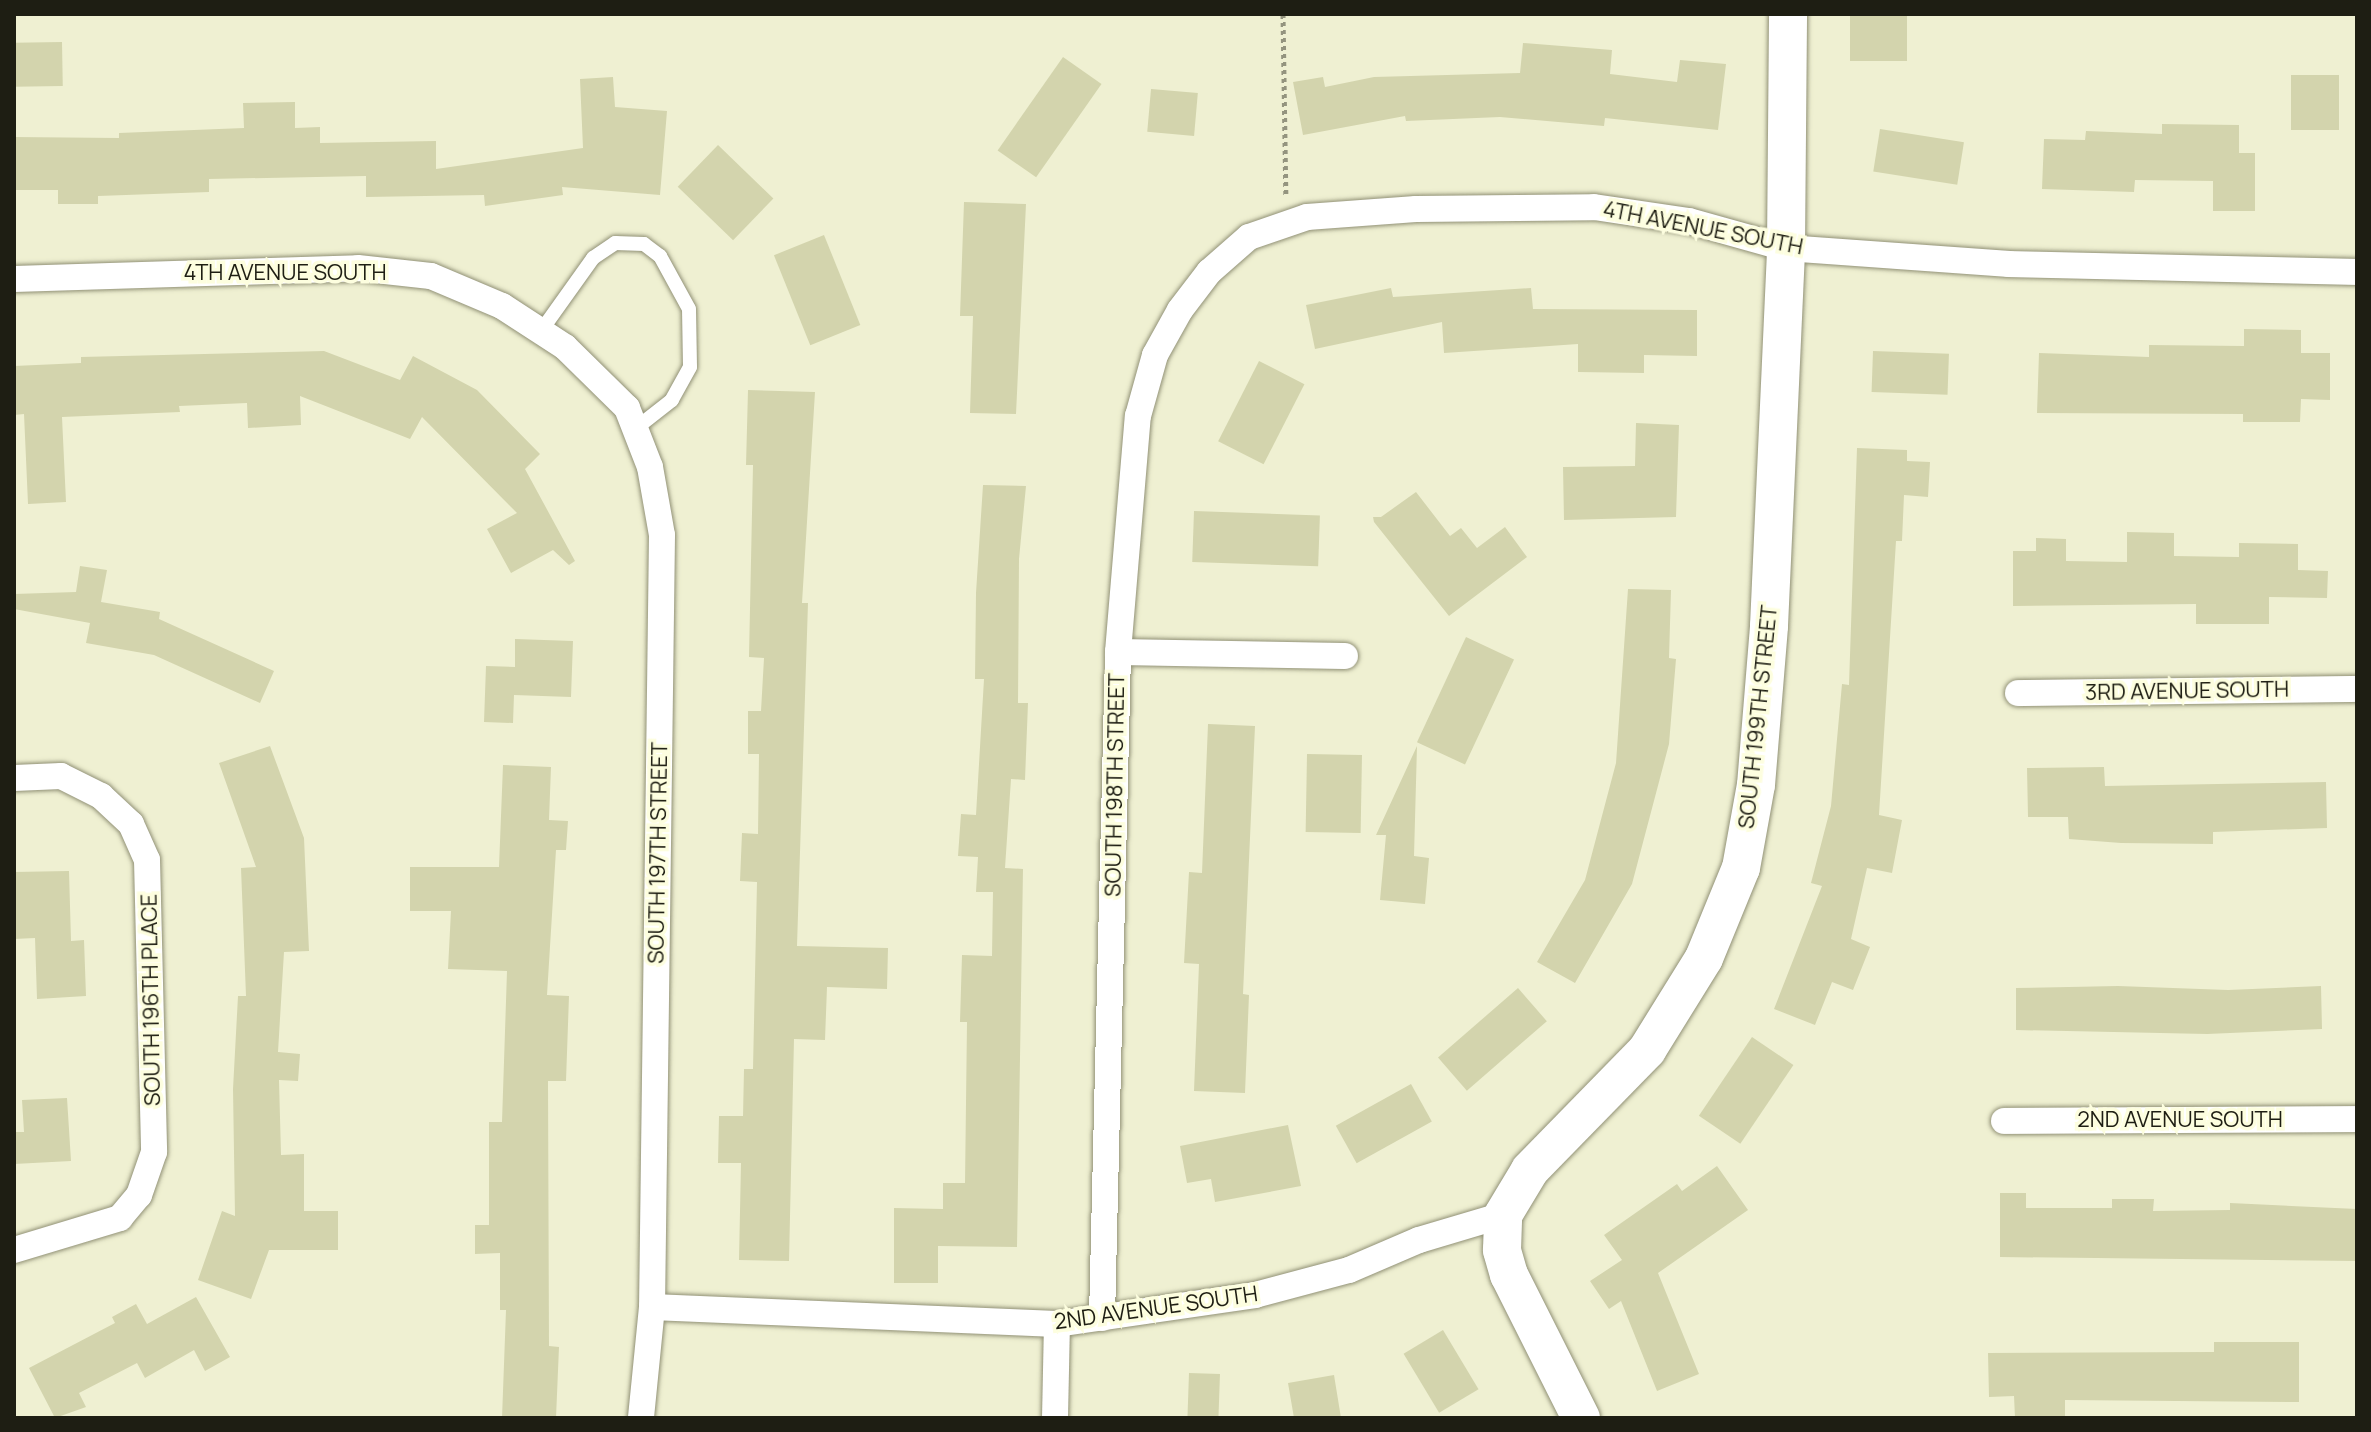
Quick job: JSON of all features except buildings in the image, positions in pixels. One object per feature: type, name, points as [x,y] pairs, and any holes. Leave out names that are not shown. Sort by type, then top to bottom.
[{"type":"street","name":"SOUTH 199TH STREET","points":[[1503,1215],[1530,1170],[1647,1050],[1704,958],[1741,868],[1756,785],[1769,626],[1786,248],[1788,14]]},
{"type":"street","name":"4TH AVENUE SOUTH","points":[[1209,272],[1249,237],[1307,217],[1416,209],[1594,207],[1689,221],[1786,248],[2009,264],[2357,272]]},
{"type":"street","name":"4TH AVENUE SOUTH","points":[[14,279],[358,268],[431,276],[502,306],[541,331]]},
{"type":"street","name":"SOUTH 198TH STREET","points":[[1102,1318],[1118,652],[1138,416],[1155,355],[1209,272]]},
{"type":"street","name":"SOUTH 197TH STREET","points":[[541,331],[600,376],[627,408],[650,467],[662,535],[652,1307],[641,1418]]},
{"type":"street","points":[[1118,652],[1345,656]]},
{"type":"street","name":"3RD AVENUE SOUTH","points":[[2018,693],[2357,689]]},
{"type":"street","name":"SOUTH 196TH PLACE","points":[[14,778],[61,776],[101,796],[131,824],[147,860],[151,904],[154,1152],[139,1195],[120,1218],[86,1232],[14,1250]]},
{"type":"street","name":"2ND AVENUE SOUTH","points":[[2004,1121],[2357,1119]]},
{"type":"street","name":"2ND AVENUE SOUTH","points":[[652,1307],[1057,1324],[1255,1295],[1349,1270],[1419,1240],[1503,1215]]},
{"type":"street","points":[[1503,1215],[1502,1250],[1509,1275],[1581,1418]]},
{"type":"street","points":[[1055,1418],[1057,1324]]},
{"type":"lane","points":[[541,331],[593,258],[615,243],[644,244],[660,256],[689,309],[690,367],[672,400],[635,429]]},
{"type":"path","points":[[1283,14],[1286,224]]}]
